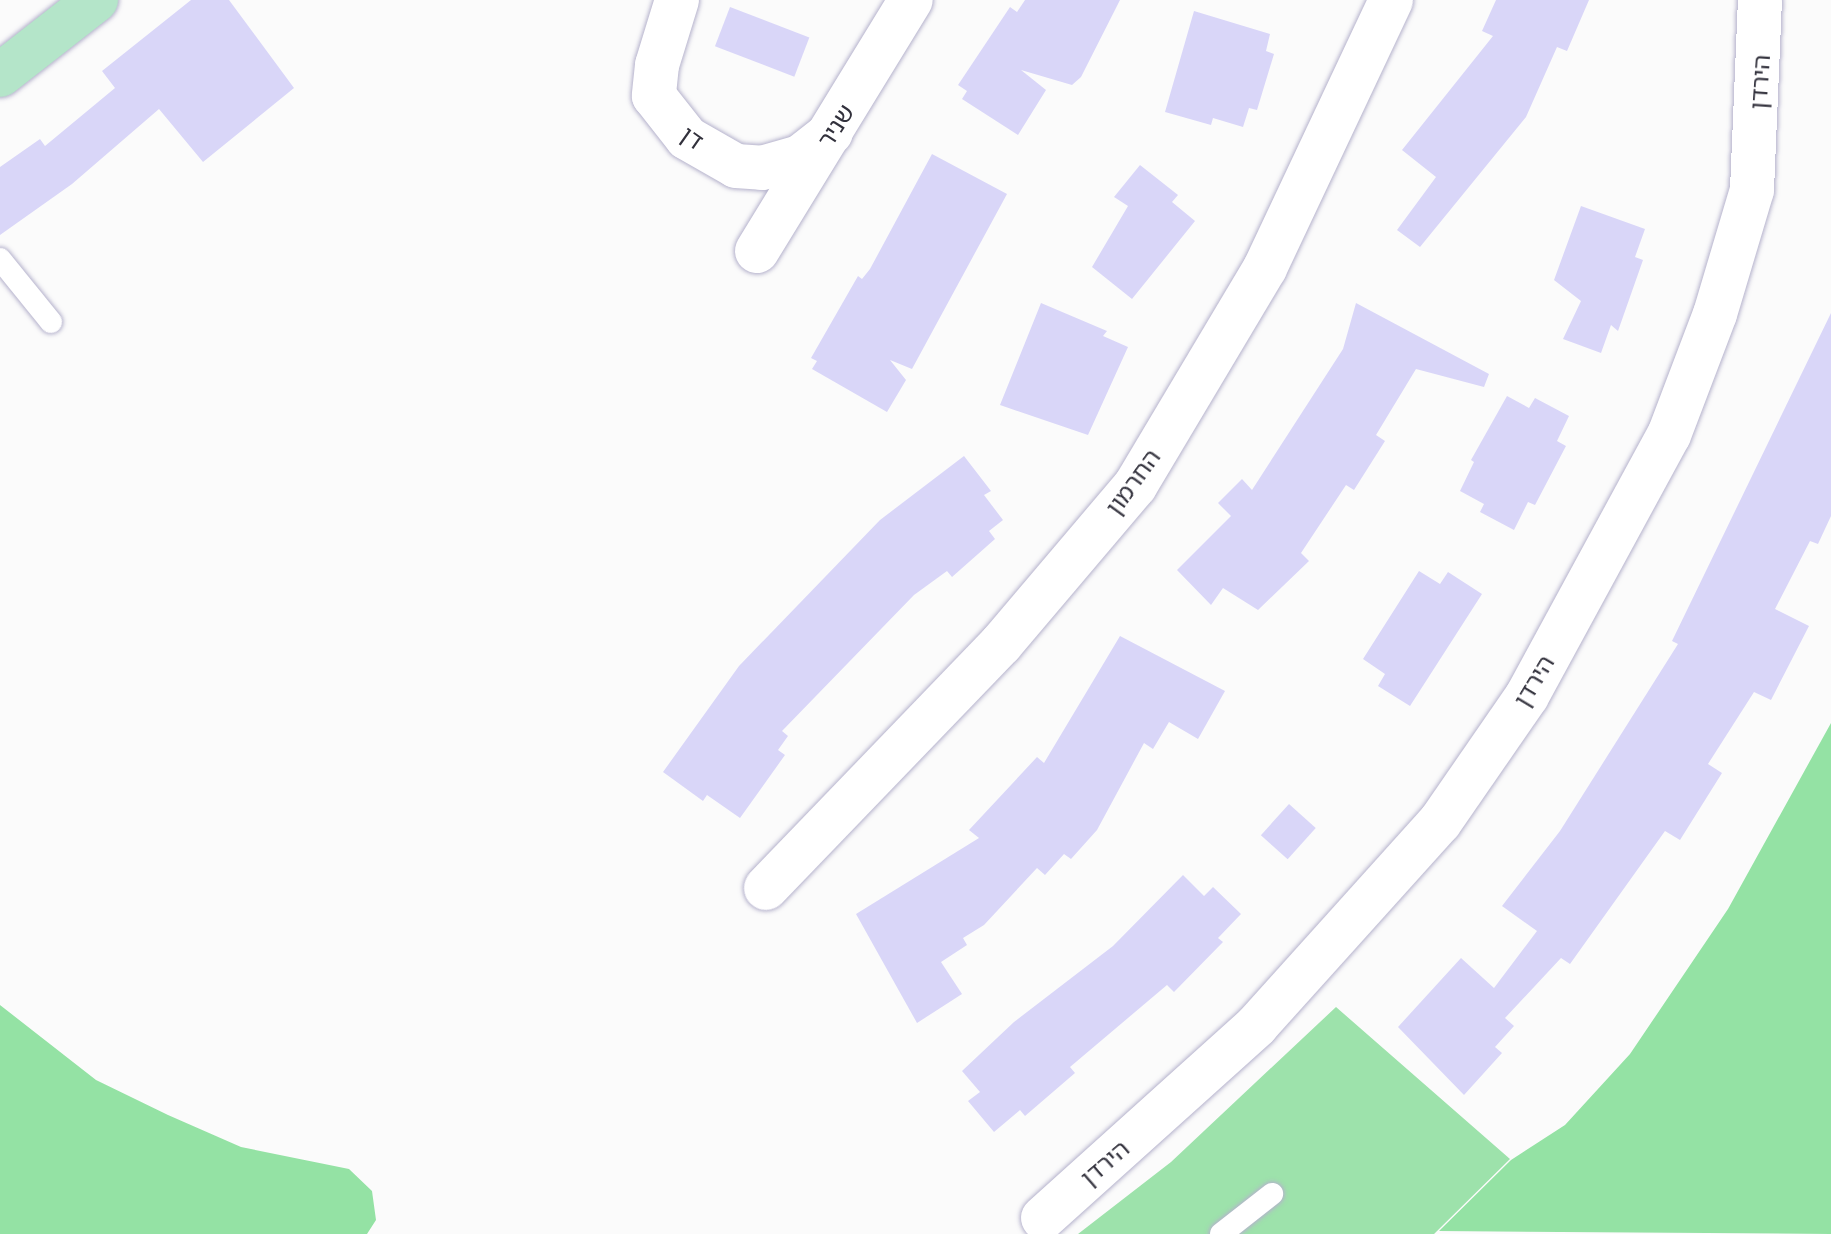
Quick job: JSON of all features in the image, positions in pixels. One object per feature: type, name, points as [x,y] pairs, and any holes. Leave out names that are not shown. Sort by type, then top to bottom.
[{"type":"street","points":[[0,75],[95,0]]},
{"type":"street","name":"דן","points":[[677,0],[657,65],[654,96],[687,138],[736,166],[762,168],[800,157],[831,133]]},
{"type":"street","name":"שניר","points":[[757,251],[911,0]]},
{"type":"street","name":"החרמון","points":[[766,888],[1001,644],[1135,486],[1265,268],[1391,0]]},
{"type":"street","name":"הירדן","points":[[1054,1226],[1257,1025],[1440,822],[1527,696],[1669,435],[1715,314],[1752,190],[1760,0]]},
{"type":"lane","points":[[0,259],[51,322]]},
{"type":"lane","points":[[1221,1234],[1272,1194]]},
{"type":"green space","points":[[1831,723],[1831,1234],[1439,1231],[1511,1160],[1565,1125],[1630,1054],[1728,909]]},
{"type":"green space","points":[[0,1005],[96,1080],[168,1115],[241,1147],[349,1169],[372,1191],[376,1220],[367,1234],[0,1234]]},
{"type":"green space","points":[[1336,1007],[1510,1159],[1434,1234],[1078,1234],[1171,1162]]},
{"type":"building","points":[[191,0],[229,0],[294,88],[203,162],[159,109],[72,184],[0,235],[0,167],[40,139],[45,146],[115,88],[102,71]]},
{"type":"building","points":[[1025,0],[1120,0],[1081,77],[1072,85],[1021,70],[1046,90],[1018,135],[962,99],[967,91],[958,85],[1010,7],[1017,12]]},
{"type":"building","points":[[1496,0],[1589,0],[1567,51],[1557,47],[1526,117],[1420,247],[1397,230],[1436,177],[1402,150],[1493,36],[1482,31]]},
{"type":"building","points":[[730,7],[809,37],[794,77],[715,46]]},
{"type":"building","points":[[1194,11],[1270,34],[1266,51],[1274,54],[1257,110],[1249,108],[1243,127],[1213,118],[1211,125],[1165,112]]},
{"type":"building","points":[[932,154],[1007,194],[912,369],[890,360],[906,380],[887,412],[812,369],[817,361],[811,358],[858,276],[862,279],[870,269]]},
{"type":"building","points":[[1140,165],[1178,195],[1172,202],[1195,221],[1132,299],[1092,267],[1128,206],[1114,197]]},
{"type":"building","points":[[1581,206],[1645,229],[1635,257],[1643,260],[1618,331],[1611,325],[1601,353],[1563,339],[1581,301],[1554,280]]},
{"type":"building","points":[[1041,303],[1107,331],[1103,336],[1128,347],[1088,435],[1000,405]]},
{"type":"building","points":[[1356,303],[1489,374],[1484,387],[1416,369],[1376,435],[1385,441],[1354,490],[1346,485],[1301,553],[1309,561],[1258,610],[1223,588],[1211,605],[1177,570],[1231,516],[1218,503],[1242,479],[1252,490],[1343,349]]},
{"type":"building","points":[[1831,313],[1831,516],[1818,544],[1810,541],[1775,609],[1809,626],[1771,700],[1754,692],[1708,764],[1722,773],[1680,840],[1665,831],[1570,964],[1561,958],[1505,1018],[1514,1026],[1495,1047],[1502,1053],[1464,1095],[1398,1027],[1461,958],[1494,988],[1537,931],[1502,906],[1560,831],[1678,644],[1672,641]]},
{"type":"building","points":[[1507,396],[1529,408],[1535,398],[1569,416],[1557,441],[1566,446],[1535,505],[1528,502],[1514,530],[1480,512],[1484,504],[1460,491],[1474,462],[1471,460]]},
{"type":"building","points":[[964,456],[991,491],[984,495],[1003,520],[989,531],[995,539],[952,577],[947,571],[914,595],[782,731],[788,736],[778,750],[785,755],[740,818],[707,795],[703,801],[663,772],[739,666],[880,520]]},
{"type":"building","points":[[1419,571],[1440,584],[1448,572],[1482,594],[1410,706],[1378,686],[1385,674],[1363,659]]},
{"type":"building","points":[[1120,636],[1225,691],[1198,739],[1169,722],[1153,749],[1144,743],[1097,830],[1071,859],[1064,854],[1045,875],[1037,868],[984,925],[963,938],[967,945],[941,962],[962,994],[917,1023],[856,914],[979,838],[969,830],[1037,757],[1044,763]]},
{"type":"building","points":[[1289,804],[1316,828],[1288,859],[1261,835]]},
{"type":"building","points":[[1183,875],[1204,896],[1213,887],[1241,914],[1218,938],[1223,942],[1174,992],[1167,985],[1070,1067],[1075,1073],[1025,1116],[1020,1110],[994,1132],[968,1101],[980,1092],[962,1071],[1014,1022],[1113,946]]}]
